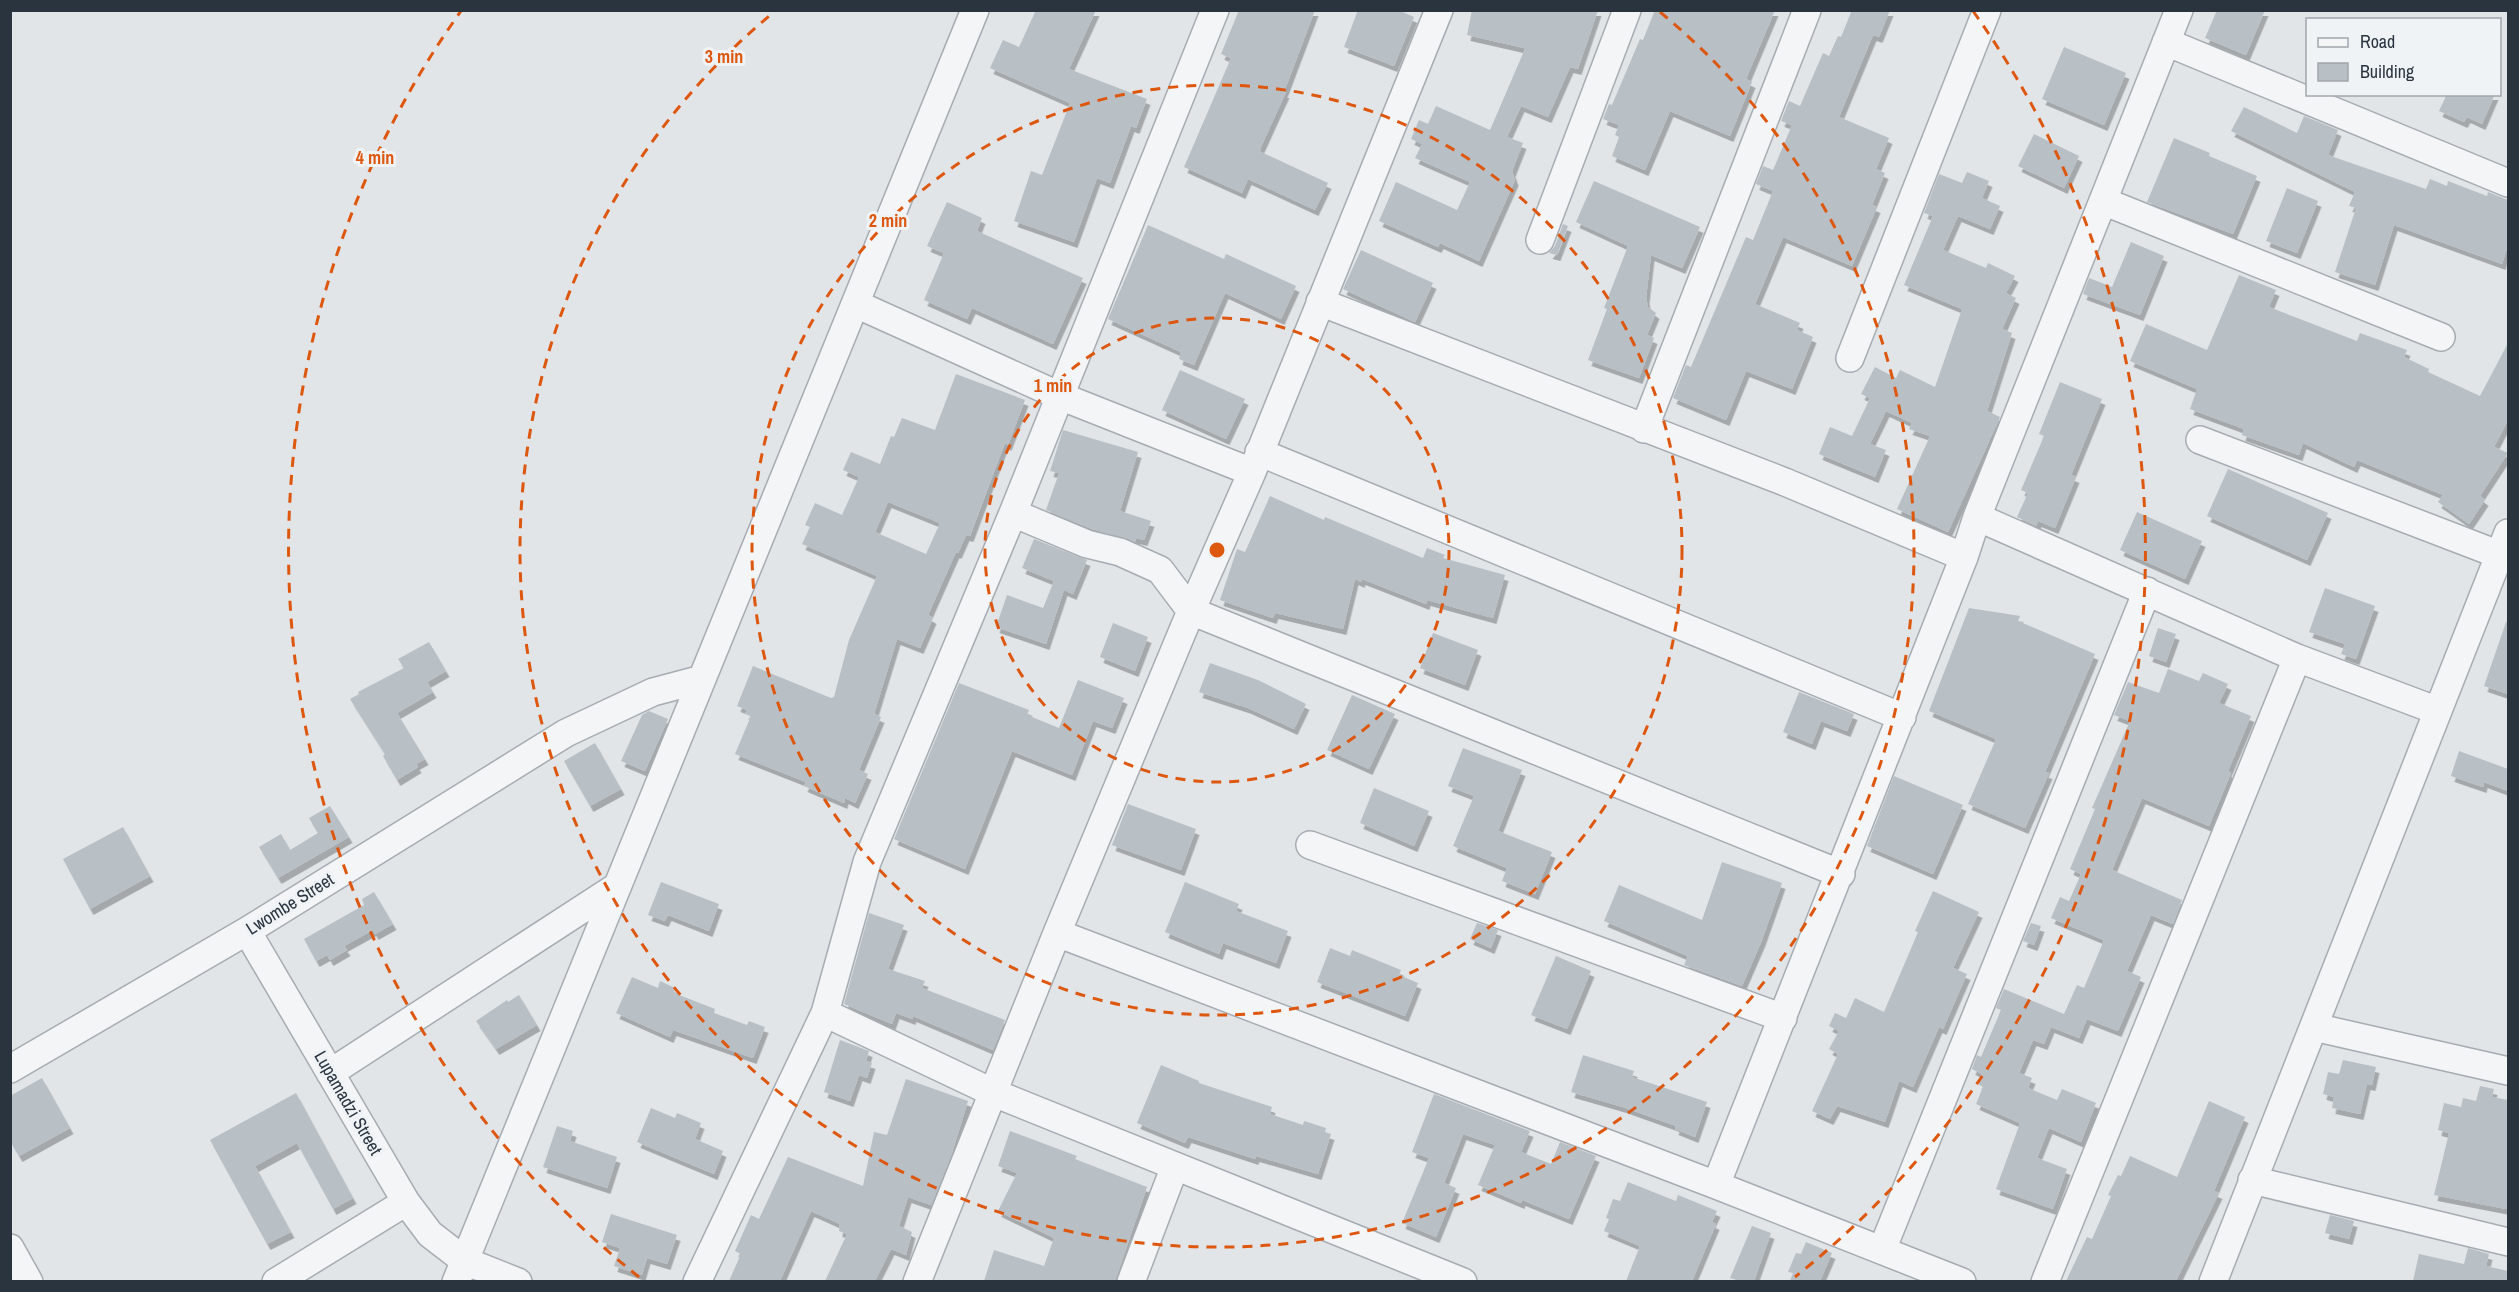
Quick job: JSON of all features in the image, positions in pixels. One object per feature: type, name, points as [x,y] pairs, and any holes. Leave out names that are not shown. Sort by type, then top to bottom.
[{"type":"street","points":[[461,1271],[975,10]]},
{"type":"street","points":[[697,1281],[825,1013],[867,862],[1013,513],[1215,10]]},
{"type":"street","points":[[916,1281],[994,1094],[1057,933],[1255,462],[1439,10]]},
{"type":"street","points":[[1540,240],[1627,10]]},
{"type":"street","points":[[1644,429],[1807,10]]},
{"type":"street","points":[[1850,357],[1987,10]]},
{"type":"street","points":[[1716,1185],[1841,874],[1964,557],[1977,517],[2179,10]]},
{"type":"street","points":[[2166,42],[2508,183]]},
{"type":"street","points":[[2103,201],[2441,337]]},
{"type":"street","points":[[1320,302],[1785,482],[1964,557]]},
{"type":"street","points":[[856,304],[1060,396],[1255,462],[1902,717]]},
{"type":"street","points":[[2200,440],[2502,561],[2438,711],[2213,1281]]},
{"type":"street","points":[[1013,513],[1088,544],[1120,552],[1160,570],[1191,611],[1841,874]]},
{"type":"street","points":[[1977,517],[2297,658],[2438,711]]},
{"type":"street","points":[[1882,1250],[2147,591]]},
{"type":"street","points":[[2045,1281],[2297,658]]},
{"type":"street","name":"Lwombe Street","points":[[10,1069],[248,931],[566,733],[653,692],[702,679]]},
{"type":"street","points":[[1310,845],[1783,1018]]},
{"type":"street","points":[[330,1072],[616,887]]},
{"type":"street","name":"Lupamadzi Street","points":[[248,931],[406,1202],[430,1234],[461,1271],[518,1281]]},
{"type":"street","points":[[1057,933],[1962,1281]]},
{"type":"street","points":[[825,1013],[994,1094],[1463,1281]]},
{"type":"street","points":[[2314,1027],[2508,1071]]},
{"type":"street","points":[[1131,1281],[1175,1166]]},
{"type":"street","points":[[2252,1180],[2508,1242]]},
{"type":"street","points":[[276,1281],[406,1202]]},
{"type":"street","points":[[10,1248],[29,1281]]},
{"type":"building","points":[[1036,10],[1096,10],[1069,69],[1147,99],[1136,128],[1131,126],[1110,183],[1097,178],[1074,242],[1014,221],[1031,171],[1042,175],[1070,103],[990,68],[1003,40],[1019,47]]},
{"type":"building","points":[[1239,10],[1315,10],[1284,92],[1286,92],[1260,149],[1261,152],[1328,183],[1315,210],[1248,179],[1242,193],[1184,167],[1231,58],[1221,54]]},
{"type":"building","points":[[1358,10],[1398,10],[1414,17],[1394,66],[1344,47]]},
{"type":"building","points":[[1472,10],[1598,10],[1578,69],[1570,67],[1548,117],[1521,106],[1507,137],[1523,143],[1512,171],[1515,180],[1479,261],[1440,243],[1438,247],[1379,221],[1396,182],[1457,210],[1470,182],[1415,158],[1422,144],[1411,139],[1419,120],[1428,124],[1436,106],[1490,130],[1524,48],[1467,35]]},
{"type":"building","points":[[1655,10],[1775,10],[1746,79],[1752,82],[1730,136],[1670,111],[1645,170],[1612,156],[1619,137],[1615,135],[1619,125],[1603,119],[1609,104],[1612,105]]},
{"type":"building","points":[[1852,10],[1890,10],[1879,37],[1873,35],[1839,117],[1889,138],[1876,169],[1885,173],[1872,205],[1877,207],[1852,266],[1783,237],[1755,304],[1800,323],[1797,330],[1813,337],[1792,389],[1746,371],[1726,420],[1673,398],[1686,365],[1691,367],[1746,237],[1753,240],[1773,191],[1756,184],[1763,166],[1773,170],[1792,125],[1781,121],[1789,101],[1800,106],[1823,53],[1829,56],[1838,36],[1841,37]]},
{"type":"building","points":[[2217,10],[2265,10],[2246,55],[2205,38]]},
{"type":"building","points":[[2064,47],[2126,73],[2104,125],[2042,99]]},
{"type":"building","points":[[2446,96],[2494,96],[2482,124],[2467,117],[2464,122],[2439,111]]},
{"type":"building","points":[[2244,107],[2297,133],[2304,116],[2338,130],[2328,155],[2426,189],[2430,179],[2447,186],[2448,181],[2487,196],[2488,192],[2508,200],[2508,245],[2502,264],[2394,225],[2375,285],[2335,272],[2356,208],[2349,206],[2355,192],[2231,131]]},
{"type":"building","points":[[2034,134],[2079,156],[2064,188],[2018,166]]},
{"type":"building","points":[[2174,138],[2257,176],[2233,234],[2147,202]]},
{"type":"building","points":[[1967,172],[1989,181],[1982,198],[2000,206],[1990,229],[1958,216],[1943,250],[1986,268],[1988,263],[2015,276],[2006,293],[2016,298],[2002,329],[2012,333],[1987,411],[2000,417],[1948,532],[1897,509],[1930,436],[1909,429],[1912,423],[1886,411],[1870,444],[1886,450],[1875,477],[1819,454],[1830,427],[1852,436],[1870,398],[1861,394],[1875,367],[1896,378],[1900,370],[1935,387],[1962,309],[1904,285],[1933,216],[1924,213],[1939,174],[1962,183]]},
{"type":"building","points":[[1594,181],[1700,227],[1682,268],[1651,255],[1646,298],[1648,307],[1656,313],[1647,335],[1654,338],[1639,378],[1588,360],[1607,309],[1604,308],[1628,246],[1576,222]]},
{"type":"building","points":[[2287,188],[2318,201],[2297,253],[2266,241]]},
{"type":"building","points":[[947,202],[982,218],[977,231],[1083,278],[1053,344],[972,308],[967,319],[924,300],[944,253],[927,246]]},
{"type":"building","points":[[1563,224],[1568,226],[1557,255],[1549,253],[1555,246]]},
{"type":"building","points":[[1148,225],[1224,259],[1226,254],[1296,286],[1281,319],[1225,293],[1194,365],[1179,359],[1181,352],[1108,319]]},
{"type":"building","points":[[2131,242],[2164,256],[2140,315],[2083,294],[2089,278],[2112,287]]},
{"type":"building","points":[[1361,250],[1433,283],[1415,322],[1343,289]]},
{"type":"building","points":[[2239,275],[2276,290],[2269,307],[2357,341],[2360,333],[2407,350],[2404,357],[2429,369],[2428,372],[2480,396],[2508,343],[2508,420],[2494,447],[2508,453],[2480,496],[2485,500],[2469,524],[2438,502],[2443,495],[2357,460],[2354,467],[2303,443],[2299,455],[2242,435],[2244,429],[2190,409],[2197,389],[2130,361],[2146,324],[2207,350]]},
{"type":"building","points":[[1180,370],[1245,399],[1226,439],[1162,410]]},
{"type":"building","points":[[956,374],[1025,400],[1008,445],[1005,443],[970,536],[966,535],[958,553],[956,552],[928,615],[933,618],[920,648],[897,639],[874,714],[881,717],[859,770],[868,774],[855,803],[845,798],[844,803],[804,786],[806,782],[735,754],[751,716],[745,714],[747,710],[737,706],[753,666],[831,698],[834,697],[849,640],[877,576],[802,544],[810,527],[805,525],[815,503],[842,515],[859,477],[843,470],[851,452],[880,464],[891,436],[894,437],[902,418],[935,430]],"holes":[[[888,502],[940,523],[926,554],[875,532]]]},
{"type":"building","points":[[2060,382],[2102,399],[2071,475],[2076,477],[2055,528],[2038,521],[2036,526],[2017,517],[2028,493],[2021,490],[2044,436],[2039,434]]},
{"type":"building","points":[[1063,430],[1138,452],[1120,511],[1151,521],[1144,540],[1136,538],[1135,542],[1092,529],[1046,510],[1059,473],[1050,471]]},
{"type":"building","points":[[2228,469],[2328,513],[2307,560],[2207,516]]},
{"type":"building","points":[[1270,496],[1324,520],[1325,517],[1423,558],[1427,548],[1445,555],[1443,558],[1505,575],[1493,618],[1427,600],[1426,604],[1362,579],[1361,582],[1355,579],[1343,629],[1275,613],[1273,618],[1220,600],[1237,549],[1245,552]]},
{"type":"building","points":[[2137,512],[2202,541],[2185,579],[2120,550]]},
{"type":"building","points":[[1034,539],[1087,560],[1073,594],[1064,590],[1046,644],[996,627],[1007,595],[1043,608],[1054,581],[1022,568]]},
{"type":"building","points":[[2325,588],[2375,606],[2356,659],[2341,654],[2345,644],[2309,632]]},
{"type":"building","points":[[1969,608],[2020,616],[2018,621],[2095,654],[2045,772],[2049,773],[2025,828],[1968,804],[1996,739],[1929,711]]},
{"type":"building","points":[[2506,622],[2508,623],[2508,694],[2484,686]]},
{"type":"building","points":[[1113,623],[1148,637],[1135,671],[1100,657]]},
{"type":"building","points":[[2158,628],[2176,634],[2166,662],[2149,656]]},
{"type":"building","points":[[1433,633],[1478,650],[1465,685],[1420,668]]},
{"type":"building","points":[[429,642],[446,671],[427,682],[433,692],[397,713],[425,759],[416,764],[418,767],[397,780],[383,756],[385,754],[350,699],[359,694],[358,692],[404,668],[398,659]]},
{"type":"building","points":[[1210,663],[1258,680],[1306,704],[1294,729],[1248,708],[1199,692]]},
{"type":"building","points":[[2168,669],[2199,681],[2203,673],[2228,684],[2219,703],[2251,716],[2228,771],[2231,773],[2209,826],[2142,798],[2112,870],[2182,900],[2173,924],[2151,915],[2127,971],[2141,977],[2118,1031],[2087,1019],[2079,1038],[2051,1027],[2044,1044],[2033,1040],[2019,1073],[2032,1078],[2028,1088],[2057,1100],[2062,1089],[2096,1103],[2081,1142],[2049,1128],[2037,1158],[2067,1169],[2053,1209],[1996,1189],[2020,1123],[1976,1104],[1983,1087],[1978,1084],[1982,1074],[1972,1069],[1977,1055],[1981,1057],[2001,1010],[1996,1008],[2004,989],[2064,1014],[2077,985],[2084,988],[2104,940],[2051,918],[2060,897],[2069,901],[2081,874],[2070,869],[2095,809],[2092,808],[2130,721],[2114,715],[2128,682],[2159,693]]},
{"type":"building","points":[[1078,680],[1124,698],[1112,728],[1093,721],[1072,775],[1012,751],[965,869],[894,839],[959,683],[1029,710],[1027,715],[1059,728]]},
{"type":"building","points":[[1799,692],[1854,714],[1847,731],[1821,721],[1812,744],[1783,732]]},
{"type":"building","points":[[1352,695],[1395,714],[1369,769],[1327,750]]},
{"type":"building","points":[[649,711],[668,719],[645,771],[621,761],[642,715]]},
{"type":"building","points":[[595,743],[621,789],[590,806],[564,761]]},
{"type":"building","points":[[1463,748],[1522,770],[1498,831],[1552,852],[1535,894],[1502,881],[1507,868],[1453,846],[1474,796],[1448,786]]},
{"type":"building","points":[[2459,751],[2508,769],[2508,791],[2484,782],[2483,787],[2451,776]]},
{"type":"building","points":[[1894,776],[1963,805],[1933,874],[1867,846]]},
{"type":"building","points":[[1374,788],[1429,811],[1414,846],[1360,823]]},
{"type":"building","points":[[1128,804],[1196,829],[1181,870],[1112,845]]},
{"type":"building","points":[[330,806],[349,837],[278,878],[259,847],[281,834],[290,850],[318,833],[309,818]]},
{"type":"building","points":[[123,827],[150,876],[90,909],[63,859]]},
{"type":"building","points":[[1722,862],[1782,883],[1762,940],[1742,986],[1684,965],[1688,956],[1604,921],[1619,885],[1702,920]]},
{"type":"building","points":[[661,882],[719,904],[709,931],[668,915],[665,921],[648,915]]},
{"type":"building","points":[[1185,882],[1239,904],[1236,911],[1288,931],[1276,963],[1223,943],[1219,954],[1165,932]]},
{"type":"building","points":[[1933,891],[1979,912],[1953,968],[1967,974],[1943,1029],[1939,1027],[1913,1087],[1899,1081],[1885,1122],[1837,1106],[1830,1119],[1812,1111],[1838,1054],[1829,1049],[1839,1031],[1829,1026],[1835,1013],[1846,1018],[1855,998],[1884,1012]]},
{"type":"building","points":[[374,892],[393,924],[375,934],[373,930],[344,946],[347,950],[330,960],[327,955],[316,961],[304,939],[364,905],[362,899]]},
{"type":"building","points":[[869,913],[904,925],[888,969],[925,981],[922,988],[1005,1020],[993,1050],[913,1016],[912,1019],[896,1013],[892,1024],[844,1004]]},
{"type":"building","points":[[1477,923],[1498,930],[1491,948],[1470,939]]},
{"type":"building","points":[[2031,923],[2041,926],[2034,945],[2023,941]]},
{"type":"building","points":[[1330,948],[1350,956],[1352,950],[1401,970],[1399,975],[1418,983],[1405,1016],[1317,982]]},
{"type":"building","points":[[1556,956],[1591,971],[1567,1029],[1531,1015]]},
{"type":"building","points":[[632,977],[658,988],[660,981],[675,988],[674,993],[715,1009],[714,1013],[747,1025],[749,1021],[765,1027],[753,1058],[673,1030],[670,1037],[616,1013]]},
{"type":"building","points":[[519,995],[537,1025],[496,1049],[476,1021],[507,1000],[508,1002]]},
{"type":"building","points":[[840,1040],[869,1051],[866,1061],[872,1063],[867,1078],[859,1075],[850,1101],[824,1092]]},
{"type":"building","points":[[1583,1055],[1634,1071],[1632,1077],[1707,1102],[1695,1137],[1675,1129],[1676,1126],[1571,1092]]},
{"type":"building","points":[[2343,1060],[2376,1067],[2372,1085],[2367,1084],[2360,1114],[2332,1108],[2334,1097],[2323,1094],[2328,1072],[2339,1074]]},
{"type":"building","points":[[1161,1065],[1199,1081],[1199,1083],[1272,1107],[1270,1114],[1303,1125],[1304,1121],[1326,1128],[1325,1132],[1331,1134],[1318,1174],[1256,1156],[1255,1159],[1188,1137],[1185,1143],[1137,1123]]},
{"type":"building","points":[[42,1078],[70,1128],[19,1156],[10,1141],[10,1096]]},
{"type":"building","points":[[906,1079],[968,1101],[951,1156],[931,1205],[908,1197],[899,1226],[912,1232],[906,1255],[891,1249],[875,1281],[825,1281],[847,1234],[839,1231],[840,1224],[811,1211],[780,1281],[729,1281],[741,1254],[735,1251],[751,1215],[759,1219],[788,1157],[863,1186],[874,1132],[887,1135]]},
{"type":"building","points":[[2480,1086],[2494,1089],[2492,1097],[2508,1100],[2508,1201],[2506,1209],[2434,1195],[2449,1133],[2438,1130],[2444,1103],[2461,1107],[2463,1098],[2476,1101]]},
{"type":"building","points":[[296,1093],[353,1198],[333,1209],[297,1143],[255,1166],[291,1232],[267,1244],[210,1140]]},
{"type":"building","points":[[1434,1094],[1530,1131],[1521,1152],[1551,1164],[1560,1142],[1596,1156],[1569,1219],[1522,1200],[1521,1203],[1478,1185],[1495,1145],[1463,1134],[1444,1183],[1456,1188],[1436,1237],[1402,1223],[1429,1158],[1412,1152]]},
{"type":"building","points":[[2209,1101],[2245,1117],[2214,1191],[2219,1193],[2176,1281],[2066,1281],[2087,1237],[2092,1239],[2111,1196],[2108,1195],[2118,1175],[2121,1176],[2130,1156],[2177,1177]]},
{"type":"building","points":[[651,1108],[675,1118],[677,1113],[701,1123],[695,1139],[723,1151],[714,1174],[637,1142]]},
{"type":"building","points":[[557,1126],[573,1131],[570,1141],[617,1157],[607,1188],[543,1167]]},
{"type":"building","points":[[1010,1131],[1077,1156],[1075,1159],[1147,1187],[1115,1281],[984,1281],[994,1250],[1044,1266],[1054,1238],[998,1211],[1017,1173],[998,1166]]},
{"type":"building","points":[[1628,1182],[1676,1201],[1678,1195],[1717,1211],[1712,1222],[1716,1224],[1692,1281],[1626,1281],[1640,1246],[1604,1231],[1613,1199],[1620,1201]]},
{"type":"building","points":[[611,1214],[677,1235],[667,1264],[647,1258],[642,1275],[614,1266],[620,1248],[602,1242]]},
{"type":"building","points":[[2330,1215],[2354,1221],[2349,1239],[2325,1233]]},
{"type":"building","points":[[1752,1226],[1771,1233],[1754,1281],[1730,1278]]},
{"type":"building","points":[[1806,1242],[1832,1253],[1820,1281],[1790,1281],[1793,1273],[1788,1272],[1796,1253],[1801,1254]]},
{"type":"building","points":[[2468,1248],[2489,1254],[2486,1266],[2508,1271],[2508,1281],[2413,1281],[2419,1254],[2464,1264]]}]
